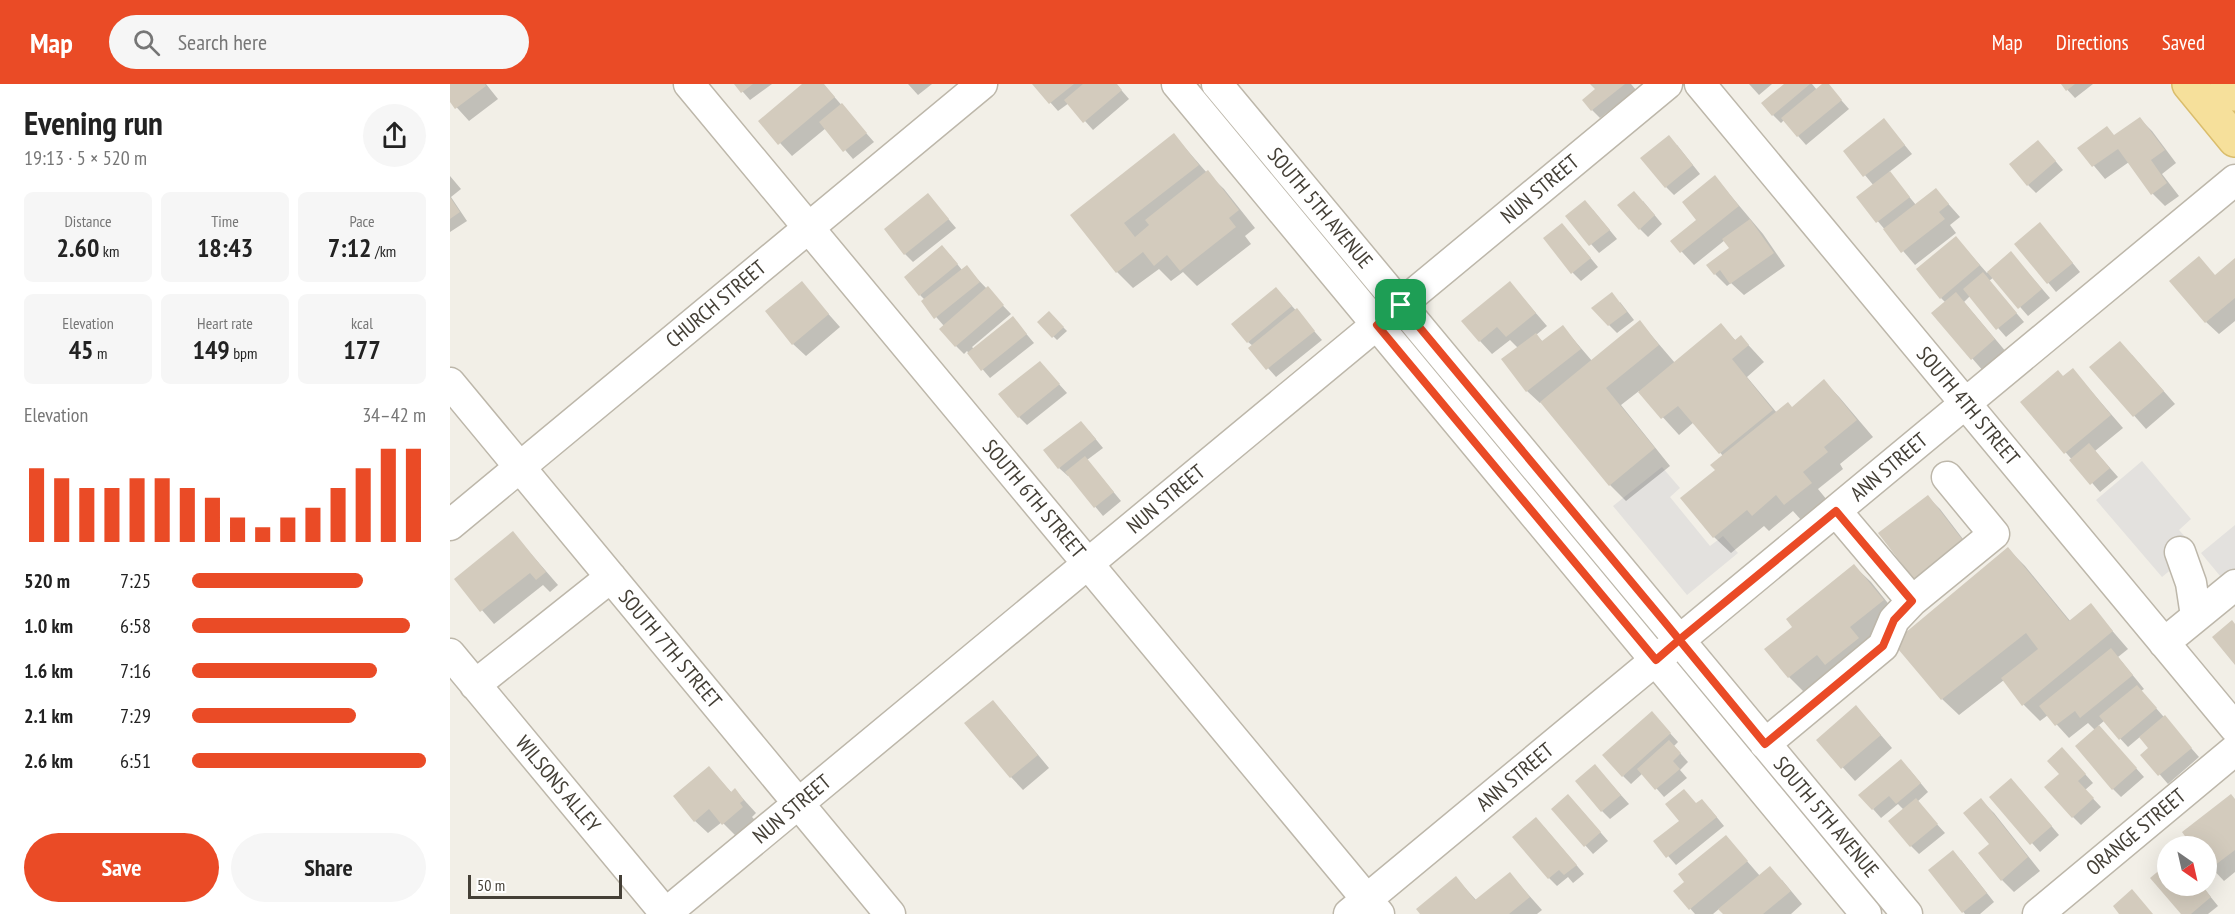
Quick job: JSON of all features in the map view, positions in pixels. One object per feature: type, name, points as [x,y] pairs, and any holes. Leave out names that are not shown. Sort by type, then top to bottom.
[{"type":"main road","points":[[2189,84],[2235,140]]},
{"type":"main road","points":[[2227,84],[2235,94]]},
{"type":"street","name":"SOUTH 6TH STREET","points":[[689,84],[1088,564],[1365,909]]},
{"type":"street","name":"CHURCH STREET","points":[[450,525],[982,84]]},
{"type":"street","name":"SOUTH 5TH AVENUE","points":[[1177,84],[1866,914]]},
{"type":"street","name":"SOUTH 5TH AVENUE","points":[[1217,84],[1906,914]]},
{"type":"street","name":"NUN STREET","points":[[665,914],[1666,84]]},
{"type":"street","name":"SOUTH 4TH STREET","points":[[1700,84],[2235,728]]},
{"type":"street","name":"ANN STREET","points":[[1365,909],[1679,640],[2235,180]]},
{"type":"street","name":"SOUTH 7TH STREET","points":[[450,383],[891,914]]},
{"type":"street","points":[[1765,744],[1883,646],[1894,620],[1912,601],[1994,534],[1947,477]]},
{"type":"street","points":[[1836,511],[1912,601]]},
{"type":"street","points":[[2180,552],[2191,583],[2196,616]]},
{"type":"street","points":[[475,685],[611,577]]},
{"type":"street","points":[[2164,643],[2235,585]]},
{"type":"street","name":"WILSONS ALLEY","points":[[450,654],[665,914]]},
{"type":"street","name":"ORANGE STREET","points":[[2038,914],[2235,750]]},
{"type":"shaded area","points":[[2142,461],[2191,519],[2179,530],[2196,549],[2162,577],[2096,500]]},
{"type":"shaded area","points":[[1662,467],[1680,488],[1670,497],[1710,546],[1723,536],[1738,553],[1687,595],[1613,506]]},
{"type":"shaded area","points":[[2235,525],[2235,594],[2201,553]]},
{"type":"building","points":[[450,84],[485,84],[486,86],[455,109],[450,102]]},
{"type":"building","points":[[734,84],[753,84],[741,93]]},
{"type":"building","points":[[802,84],[824,84],[835,97],[778,145],[758,121]]},
{"type":"building","points":[[1032,84],[1074,84],[1049,104]]},
{"type":"building","points":[[1083,84],[1117,84],[1122,90],[1083,123],[1064,100]]},
{"type":"building","points":[[1590,84],[1625,84],[1591,111],[1582,100],[1595,89]]},
{"type":"building","points":[[1784,84],[1810,84],[1772,116],[1761,103]]},
{"type":"building","points":[[1822,84],[1829,84],[1842,100],[1797,137],[1781,118]]},
{"type":"building","points":[[2061,84],[2075,84],[2066,91]]},
{"type":"building","points":[[842,103],[867,133],[843,152],[819,122]]},
{"type":"building","points":[[2140,117],[2165,150],[2151,160],[2167,183],[2151,195],[2118,149],[2092,167],[2077,148],[2107,126],[2114,135]]},
{"type":"building","points":[[1884,118],[1905,145],[1863,177],[1843,151]]},
{"type":"building","points":[[1174,133],[1199,165],[1124,223],[1135,237],[1149,225],[1145,220],[1208,170],[1239,210],[1229,218],[1236,227],[1180,271],[1167,255],[1154,266],[1143,252],[1116,273],[1070,215]]},
{"type":"building","points":[[1669,135],[1693,165],[1665,188],[1640,158]]},
{"type":"building","points":[[2038,140],[2056,161],[2027,186],[2009,164]]},
{"type":"building","points":[[1890,171],[1910,197],[1876,223],[1856,197]]},
{"type":"building","points":[[1715,175],[1739,206],[1680,253],[1670,241],[1696,220],[1682,202]]},
{"type":"building","points":[[1936,188],[1949,204],[1939,212],[1945,219],[1901,253],[1883,229]]},
{"type":"building","points":[[1634,191],[1655,215],[1639,230],[1617,205]]},
{"type":"building","points":[[928,193],[949,219],[904,255],[884,229]]},
{"type":"building","points":[[450,197],[460,212],[450,219]]},
{"type":"building","points":[[1585,200],[1610,230],[1589,246],[1565,216]]},
{"type":"building","points":[[1750,219],[1774,253],[1730,284],[1720,270],[1714,275],[1706,265],[1729,248],[1722,239]]},
{"type":"building","points":[[2040,222],[2073,263],[2047,284],[2014,244]]},
{"type":"building","points":[[1562,223],[1591,258],[1571,274],[1543,238]]},
{"type":"building","points":[[1956,236],[1980,265],[1940,299],[1916,269]]},
{"type":"building","points":[[942,245],[958,264],[919,296],[904,277]]},
{"type":"building","points":[[2011,251],[2042,289],[2018,309],[1987,272]]},
{"type":"building","points":[[2199,256],[2215,275],[2235,258],[2235,298],[2205,323],[2169,281]]},
{"type":"building","points":[[967,265],[980,282],[934,319],[921,301]]},
{"type":"building","points":[[1983,272],[2017,313],[1996,330],[1963,289]]},
{"type":"building","points":[[802,281],[829,314],[792,345],[765,311]]},
{"type":"building","points":[[1510,281],[1536,313],[1506,337],[1497,327],[1479,342],[1461,321]]},
{"type":"building","points":[[988,286],[1004,305],[955,347],[939,329]]},
{"type":"building","points":[[1276,287],[1292,306],[1247,343],[1231,324]]},
{"type":"building","points":[[1612,292],[1627,312],[1608,326],[1591,308]]},
{"type":"building","points":[[1956,292],[1995,339],[1971,360],[1931,313]]},
{"type":"building","points":[[1297,308],[1315,331],[1266,370],[1248,348]]},
{"type":"building","points":[[1049,311],[1064,327],[1052,338],[1037,322]]},
{"type":"building","points":[[1013,316],[1027,334],[981,371],[967,353]]},
{"type":"building","points":[[1640,320],[1659,345],[1606,388],[1655,448],[1609,486],[1540,402]]},
{"type":"building","points":[[1721,323],[1735,340],[1741,335],[1749,345],[1732,359],[1773,410],[1719,454],[1678,406],[1661,419],[1638,392]]},
{"type":"building","points":[[1563,325],[1581,349],[1526,392],[1501,359],[1536,333],[1542,341]]},
{"type":"building","points":[[2120,341],[2164,391],[2133,417],[2089,367]]},
{"type":"building","points":[[1040,361],[1060,384],[1018,418],[998,394]]},
{"type":"building","points":[[2073,368],[2111,415],[2064,454],[2020,402],[2058,370],[2063,376]]},
{"type":"building","points":[[1824,379],[1857,420],[1824,447],[1828,452],[1803,472],[1812,483],[1784,505],[1776,495],[1752,516],[1747,510],[1713,538],[1680,498],[1715,470],[1710,465],[1788,402],[1792,407]]},
{"type":"building","points":[[1081,421],[1096,439],[1058,469],[1043,450]]},
{"type":"building","points":[[2089,443],[2110,468],[2090,485],[2069,460]]},
{"type":"building","points":[[1085,456],[1114,492],[1094,508],[1065,472]]},
{"type":"building","points":[[1928,495],[1965,543],[1915,581],[1878,533]]},
{"type":"building","points":[[513,531],[546,572],[536,580],[530,573],[480,612],[454,579]]},
{"type":"building","points":[[2008,547],[2069,621],[2091,603],[2113,631],[2022,706],[2001,678],[2038,649],[2026,633],[1941,700],[1893,643]]},
{"type":"building","points":[[1854,564],[1884,600],[1850,627],[1859,638],[1825,665],[1817,655],[1788,678],[1764,649],[1792,627],[1786,619]]},
{"type":"building","points":[[2232,620],[2235,624],[2235,665],[2212,637]]},
{"type":"building","points":[[2111,648],[2133,675],[2080,718],[2075,711],[2055,726],[2039,706]]},
{"type":"building","points":[[2137,685],[2157,708],[2119,740],[2099,716]]},
{"type":"building","points":[[993,700],[1038,755],[1010,778],[964,723]]},
{"type":"building","points":[[1856,705],[1881,735],[1841,769],[1816,740]]},
{"type":"building","points":[[1652,711],[1671,733],[1622,777],[1602,755]]},
{"type":"building","points":[[2165,715],[2192,748],[2158,776],[2140,755],[2148,748],[2139,737]]},
{"type":"building","points":[[2099,725],[2137,768],[2112,790],[2075,746]]},
{"type":"building","points":[[1669,740],[1681,753],[1673,761],[1680,769],[1655,790],[1637,769]]},
{"type":"building","points":[[2062,747],[2086,774],[2078,781],[2094,798],[2072,818],[2044,787],[2059,774],[2047,761]]},
{"type":"building","points":[[1901,759],[1921,783],[1896,804],[1889,796],[1872,810],[1858,795]]},
{"type":"building","points":[[1595,764],[1621,795],[1601,812],[1575,781]]},
{"type":"building","points":[[709,766],[731,792],[735,788],[744,800],[740,803],[743,807],[722,825],[709,809],[694,822],[673,796]]},
{"type":"building","points":[[2011,778],[2052,826],[2030,845],[1989,797]]},
{"type":"building","points":[[1684,789],[1696,803],[1702,799],[1717,817],[1666,858],[1653,841],[1679,821],[1665,804]]},
{"type":"building","points":[[1568,794],[1601,832],[1584,847],[1551,809]]},
{"type":"building","points":[[2231,794],[2235,799],[2235,850],[2217,864],[2217,836],[2185,836],[2182,832]]},
{"type":"building","points":[[1916,798],[1938,824],[1910,847],[1888,821]]},
{"type":"building","points":[[1981,798],[2028,857],[2001,881],[1978,853],[1989,844],[1963,813]]},
{"type":"building","points":[[1536,817],[1577,865],[1564,875],[1559,870],[1548,879],[1512,837]]},
{"type":"building","points":[[1726,835],[1748,861],[1689,910],[1673,891],[1684,882],[1678,874]]},
{"type":"building","points":[[1953,850],[1987,893],[1962,913],[1928,870]]},
{"type":"building","points":[[1770,866],[1791,891],[1763,914],[1723,914],[1718,909]]},
{"type":"building","points":[[1510,872],[1530,897],[1509,914],[1420,914],[1416,909],[1456,876],[1475,900]]},
{"type":"building","points":[[2157,872],[2157,886],[2150,878]]},
{"type":"building","points":[[2132,889],[2153,914],[2119,914],[2113,906]]},
{"type":"building","points":[[2166,896],[2211,897],[2191,914],[2181,914]]},
{"type":"route","points":[[1401,305],[1377,325],[1656,660],[1679,640],[1836,511],[1912,601],[1894,620],[1883,646],[1765,744],[1679,640],[1663,620],[1401,305]]}]
